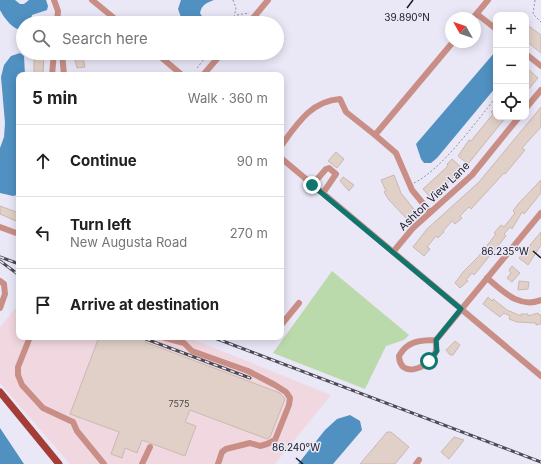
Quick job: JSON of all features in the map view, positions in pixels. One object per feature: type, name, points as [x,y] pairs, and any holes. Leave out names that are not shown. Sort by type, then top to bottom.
[{"type":"main road","points":[[0,392],[59,464]]},
{"type":"street","points":[[54,0],[58,11],[58,16]]},
{"type":"street","points":[[92,0],[111,16]]},
{"type":"street","points":[[255,16],[268,0]]},
{"type":"street","points":[[478,12],[488,0]]},
{"type":"street","points":[[481,20],[493,27]]},
{"type":"street","points":[[375,135],[448,48]]},
{"type":"street","points":[[529,56],[541,66]]},
{"type":"street","points":[[52,72],[53,60]]},
{"type":"street","points":[[63,60],[64,72]]},
{"type":"street","points":[[164,60],[178,72]]},
{"type":"street","points":[[206,72],[216,60]]},
{"type":"street","points":[[529,104],[541,90]]},
{"type":"street","points":[[284,142],[298,123],[312,109],[330,100],[340,99],[346,112],[396,153],[412,190],[430,212]]},
{"type":"street","name":"Ashton View Lane","points":[[393,252],[413,228],[472,175],[517,120]]},
{"type":"street","points":[[284,161],[541,376]]},
{"type":"street","points":[[312,185],[326,169],[336,174],[323,193]]},
{"type":"street","points":[[436,340],[424,340],[406,345],[398,356],[401,364],[405,368],[414,370],[434,356],[437,351],[436,340],[541,213]]},
{"type":"street","points":[[0,227],[16,233]]},
{"type":"street","points":[[487,278],[516,300],[528,302],[541,300]]},
{"type":"street","points":[[0,281],[4,284],[5,294],[0,308]]},
{"type":"street","points":[[284,321],[299,303]]},
{"type":"street","points":[[29,340],[18,367],[18,375],[22,385],[43,408],[73,422],[80,436],[104,464]]},
{"type":"street","points":[[173,340],[184,343],[192,351],[248,371],[286,392],[290,398],[290,405],[275,440],[260,446],[250,444],[226,449],[222,452],[218,464]]},
{"type":"street","points":[[142,464],[150,447]]},
{"type":"path","points":[[233,0],[236,8],[236,15],[249,13]]},
{"type":"path","points":[[535,0],[533,14],[541,22]]},
{"type":"path","points":[[197,68],[203,60]]},
{"type":"path","points":[[414,183],[422,178],[459,142],[493,101]]},
{"type":"shaded area","points":[[16,308],[16,340],[194,340],[331,395],[275,464],[70,464],[0,383],[0,327]]},
{"type":"green space","points":[[332,271],[409,335],[404,340],[386,346],[365,389],[273,353],[282,340],[284,340],[284,338]]},
{"type":"water","points":[[0,0],[15,0],[20,4],[24,4],[29,0],[46,0],[48,6],[47,10],[32,16],[16,16],[16,28],[4,17],[0,10]]},
{"type":"water","points":[[181,0],[214,0],[205,4],[200,13],[202,16],[180,16],[178,9]]},
{"type":"water","points":[[16,54],[16,60],[24,60],[25,72],[16,72],[16,195],[13,196],[0,193],[0,148],[4,137],[5,123],[1,77],[4,65],[11,56]]},
{"type":"water","points":[[493,54],[493,91],[437,158],[431,163],[424,163],[421,159],[416,144]]},
{"type":"water","points":[[350,415],[360,421],[362,430],[333,464],[298,464],[325,430],[337,419]]},
{"type":"water","points":[[0,428],[24,464],[0,464]]},
{"type":"building","points":[[529,26],[541,35],[541,53],[529,43]]},
{"type":"building","points":[[34,60],[44,60],[43,72],[34,72]]},
{"type":"building","points":[[75,60],[84,60],[85,67],[77,68]]},
{"type":"building","points":[[529,70],[538,78],[529,88]]},
{"type":"building","points":[[541,107],[541,127],[522,148],[525,150],[505,174],[504,173],[471,209],[469,207],[460,216],[462,218],[455,224],[452,221],[438,238],[436,236],[427,247],[430,249],[424,256],[413,247],[427,229],[479,182]]},
{"type":"building","points":[[493,114],[493,120],[504,120],[468,164],[458,156],[469,140],[471,141]]},
{"type":"building","points":[[336,152],[344,159],[337,168],[328,161]]},
{"type":"building","points":[[452,159],[463,169],[431,198],[423,189],[448,166],[447,164]]},
{"type":"building","points":[[394,175],[401,193],[416,212],[407,219],[389,200],[384,192],[386,191],[381,180]]},
{"type":"building","points":[[343,177],[354,185],[349,191],[340,181]]},
{"type":"building","points":[[541,180],[541,193],[524,214],[522,212],[512,229],[510,227],[504,234],[506,236],[474,275],[472,273],[466,280],[468,281],[460,288],[455,283],[463,272],[478,257],[501,225],[504,227],[515,213],[513,211],[519,203]]},
{"type":"building","points":[[0,206],[16,212],[16,221],[0,214]]},
{"type":"building","points":[[541,232],[541,245],[528,265],[519,258]]},
{"type":"building","points":[[512,266],[520,273],[512,282],[507,278],[511,273],[509,270]]},
{"type":"building","points":[[519,281],[529,282],[528,289],[518,290]]},
{"type":"building","points":[[488,297],[507,310],[521,316],[521,314],[528,314],[528,316],[538,313],[541,315],[541,324],[536,325],[536,323],[517,322],[509,319],[510,316],[504,313],[500,317],[483,304]]},
{"type":"building","points":[[98,340],[146,340],[145,342],[280,393],[285,399],[270,437],[267,439],[190,410],[185,422],[196,426],[185,456],[142,440],[137,453],[125,448],[122,458],[111,454],[119,432],[70,414]]},
{"type":"building","points":[[455,341],[460,345],[453,355],[450,355],[446,350]]},
{"type":"building","points":[[387,432],[391,432],[409,447],[395,464],[360,464]]},
{"type":"building","points":[[454,437],[464,440],[449,459],[441,452]]},
{"type":"railway","points":[[0,257],[16,263]]},
{"type":"railway","points":[[0,261],[16,273]]},
{"type":"railway","points":[[149,340],[250,378]]},
{"type":"railway","points":[[220,340],[541,462]]},
{"type":"route","points":[[312,185],[461,309],[436,340],[437,351],[429,361]]}]
